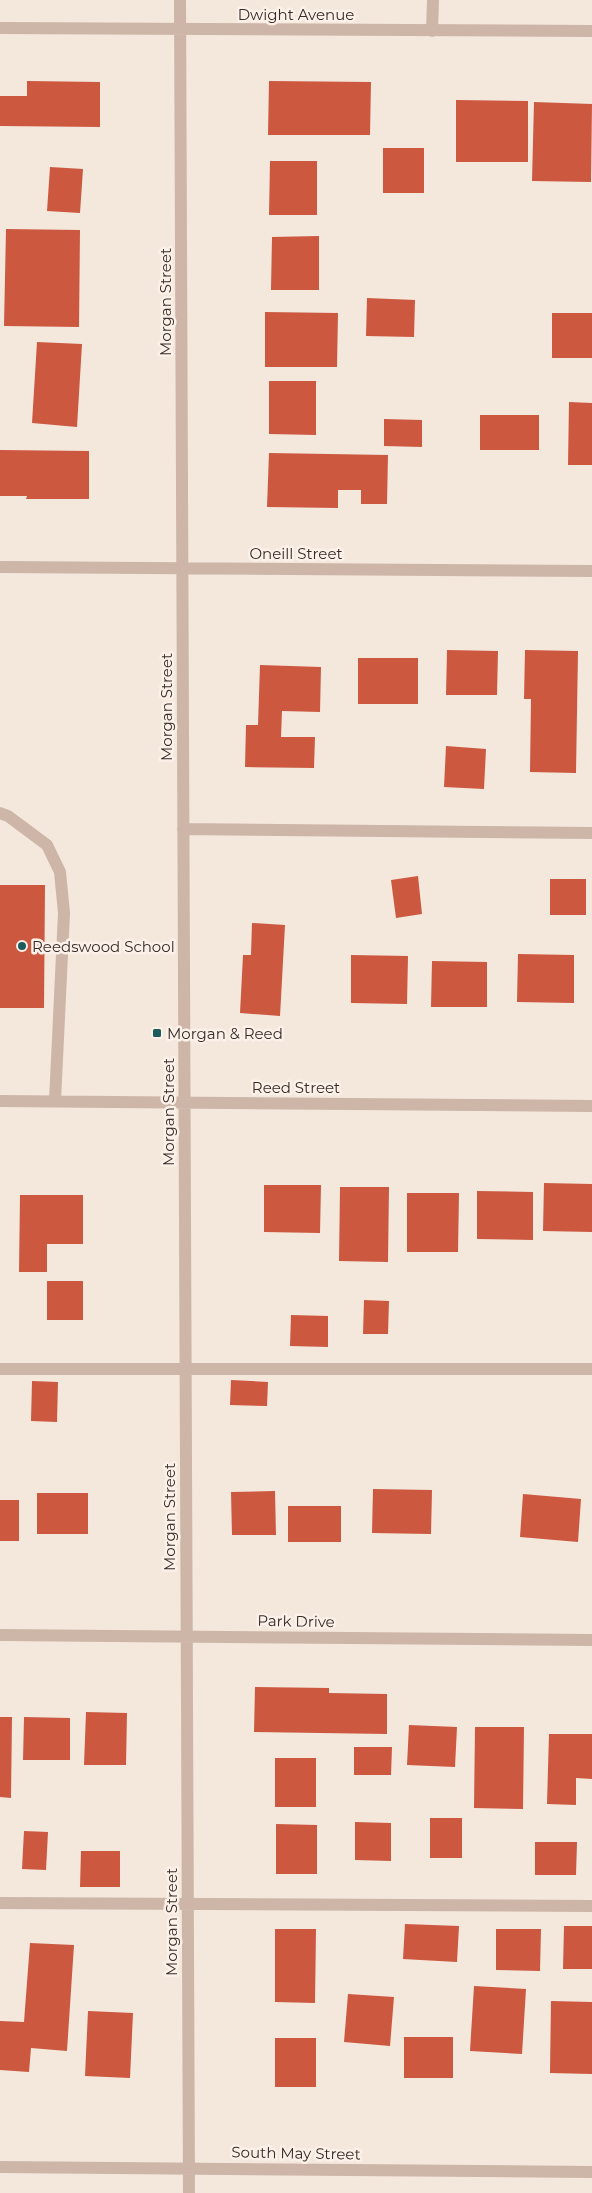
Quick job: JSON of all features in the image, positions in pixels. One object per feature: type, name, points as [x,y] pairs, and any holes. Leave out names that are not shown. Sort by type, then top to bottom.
[{"type":"street","name":"Morgan Street","points":[[180,0],[188,2193]]},
{"type":"street","points":[[432,31],[433,0]]},
{"type":"street","name":"Dwight Avenue","points":[[0,28],[592,32]]},
{"type":"street","name":"Oneill Street","points":[[0,567],[592,571]]},
{"type":"street","points":[[0,813],[8,816],[47,845],[60,872],[64,913],[55,1101]]},
{"type":"street","points":[[183,829],[592,833]]},
{"type":"street","name":"Reed Street","points":[[0,1101],[592,1106]]},
{"type":"street","points":[[0,1368],[185,1370],[592,1369]]},
{"type":"street","name":"Park Drive","points":[[0,1635],[592,1640]]},
{"type":"street","points":[[0,1903],[592,1906]]},
{"type":"street","name":"South May Street","points":[[0,2167],[592,2172]]},
{"type":"building","points":[[27,81],[100,82],[100,127],[0,126],[0,96],[27,96]]},
{"type":"building","points":[[269,81],[371,82],[370,135],[268,135]]},
{"type":"building","points":[[456,100],[528,101],[528,162],[456,162]]},
{"type":"building","points":[[534,102],[592,104],[591,182],[532,181]]},
{"type":"building","points":[[383,148],[424,148],[424,193],[383,193]]},
{"type":"building","points":[[270,161],[317,161],[317,215],[269,215]]},
{"type":"building","points":[[50,167],[83,169],[80,213],[47,211]]},
{"type":"building","points":[[6,229],[80,230],[79,327],[4,326]]},
{"type":"building","points":[[319,236],[319,290],[271,290],[272,237]]},
{"type":"building","points":[[367,298],[415,300],[414,337],[366,336]]},
{"type":"building","points":[[265,312],[338,313],[337,367],[265,367]]},
{"type":"building","points":[[552,313],[592,313],[592,358],[552,358]]},
{"type":"building","points":[[37,342],[82,344],[77,427],[32,423]]},
{"type":"building","points":[[269,381],[316,381],[316,435],[269,434]]},
{"type":"building","points":[[569,402],[592,403],[592,465],[568,465]]},
{"type":"building","points":[[480,415],[539,415],[539,450],[480,450]]},
{"type":"building","points":[[384,419],[422,420],[422,447],[384,446]]},
{"type":"building","points":[[0,450],[89,451],[89,499],[26,499],[27,496],[0,496]]},
{"type":"building","points":[[269,453],[388,455],[387,504],[361,504],[361,490],[338,490],[338,508],[267,507]]},
{"type":"building","points":[[447,650],[498,651],[497,695],[446,695]]},
{"type":"building","points":[[525,650],[578,651],[576,773],[530,772],[531,699],[524,699]]},
{"type":"building","points":[[358,658],[418,658],[418,704],[358,704]]},
{"type":"building","points":[[260,665],[321,667],[320,712],[282,711],[281,737],[315,737],[314,768],[245,767],[246,725],[258,725]]},
{"type":"building","points":[[446,746],[486,749],[484,789],[444,787]]},
{"type":"building","points":[[418,876],[422,914],[396,918],[391,880]]},
{"type":"building","points":[[550,879],[586,879],[586,915],[550,915]]},
{"type":"building","name":"Reedswood School","points":[[0,885],[45,885],[44,1008],[0,1008]]},
{"type":"building","points":[[252,923],[285,925],[280,1016],[240,1013],[243,955],[251,955]]},
{"type":"building","points":[[518,954],[574,955],[574,1003],[517,1002]]},
{"type":"building","points":[[351,955],[408,956],[407,1004],[351,1003]]},
{"type":"building","points":[[432,961],[487,962],[487,1007],[431,1007]]},
{"type":"building","points":[[544,1183],[592,1184],[592,1232],[543,1231]]},
{"type":"building","points":[[264,1185],[321,1185],[320,1233],[264,1232]]},
{"type":"building","points":[[340,1187],[389,1187],[388,1262],[339,1261]]},
{"type":"building","points":[[477,1191],[533,1192],[533,1240],[477,1239]]},
{"type":"building","points":[[407,1193],[459,1193],[458,1252],[407,1252]]},
{"type":"building","points":[[20,1195],[83,1195],[83,1244],[47,1244],[47,1272],[19,1272]]},
{"type":"building","points":[[47,1281],[83,1281],[83,1320],[47,1320]]},
{"type":"building","points":[[364,1300],[389,1301],[388,1334],[363,1334]]},
{"type":"building","points":[[291,1315],[328,1316],[328,1347],[290,1346]]},
{"type":"building","points":[[231,1380],[268,1382],[267,1406],[230,1405]]},
{"type":"building","points":[[32,1381],[58,1382],[57,1422],[31,1421]]},
{"type":"building","points":[[373,1489],[432,1490],[431,1534],[372,1533]]},
{"type":"building","points":[[275,1491],[276,1535],[232,1535],[231,1492]]},
{"type":"building","points":[[37,1493],[88,1493],[88,1534],[37,1534]]},
{"type":"building","points":[[523,1494],[581,1499],[578,1542],[520,1537]]},
{"type":"building","points":[[0,1500],[19,1500],[19,1541],[0,1541]]},
{"type":"building","points":[[288,1506],[341,1506],[341,1542],[288,1542]]},
{"type":"building","points":[[255,1687],[329,1688],[329,1693],[387,1694],[387,1734],[254,1732]]},
{"type":"building","points":[[86,1712],[127,1713],[126,1765],[84,1765]]},
{"type":"building","points":[[0,1717],[12,1717],[11,1798],[0,1797]]},
{"type":"building","points":[[24,1717],[70,1718],[70,1760],[23,1760]]},
{"type":"building","points":[[409,1725],[457,1727],[455,1767],[407,1765]]},
{"type":"building","points":[[475,1727],[524,1727],[523,1809],[474,1808]]},
{"type":"building","points":[[549,1734],[592,1734],[592,1779],[576,1778],[576,1805],[547,1804]]},
{"type":"building","points":[[354,1747],[392,1747],[391,1775],[354,1775]]},
{"type":"building","points":[[275,1758],[316,1758],[316,1807],[275,1807]]},
{"type":"building","points":[[430,1818],[462,1818],[462,1858],[430,1858]]},
{"type":"building","points":[[355,1822],[391,1823],[391,1861],[355,1860]]},
{"type":"building","points":[[276,1824],[317,1825],[317,1874],[276,1874]]},
{"type":"building","points":[[24,1831],[48,1832],[46,1870],[22,1869]]},
{"type":"building","points":[[535,1842],[577,1842],[576,1875],[535,1875]]},
{"type":"building","points":[[81,1851],[120,1851],[120,1887],[80,1887]]},
{"type":"building","points":[[405,1924],[459,1926],[457,1962],[403,1959]]},
{"type":"building","points":[[564,1926],[592,1926],[592,1969],[563,1969]]},
{"type":"building","points":[[275,1929],[316,1929],[315,2003],[275,2002]]},
{"type":"building","points":[[496,1929],[541,1929],[540,1971],[496,1970]]},
{"type":"building","points":[[30,1943],[74,1945],[67,2051],[31,2048],[29,2072],[0,2070],[0,2021],[24,2022]]},
{"type":"building","points":[[474,1986],[526,1989],[522,2054],[470,2051]]},
{"type":"building","points":[[348,1994],[394,1997],[390,2046],[344,2042]]},
{"type":"building","points":[[551,2001],[592,2002],[592,2074],[550,2073]]},
{"type":"building","points":[[88,2011],[133,2013],[130,2078],[85,2076]]},
{"type":"building","points":[[404,2037],[453,2037],[453,2078],[404,2078]]},
{"type":"building","points":[[275,2038],[316,2038],[316,2087],[275,2087]]},
{"type":"place","name":"Reedswood School","points":[[22,946]]},
{"type":"place","name":"Morgan & Reed","points":[[157,1033]]}]
